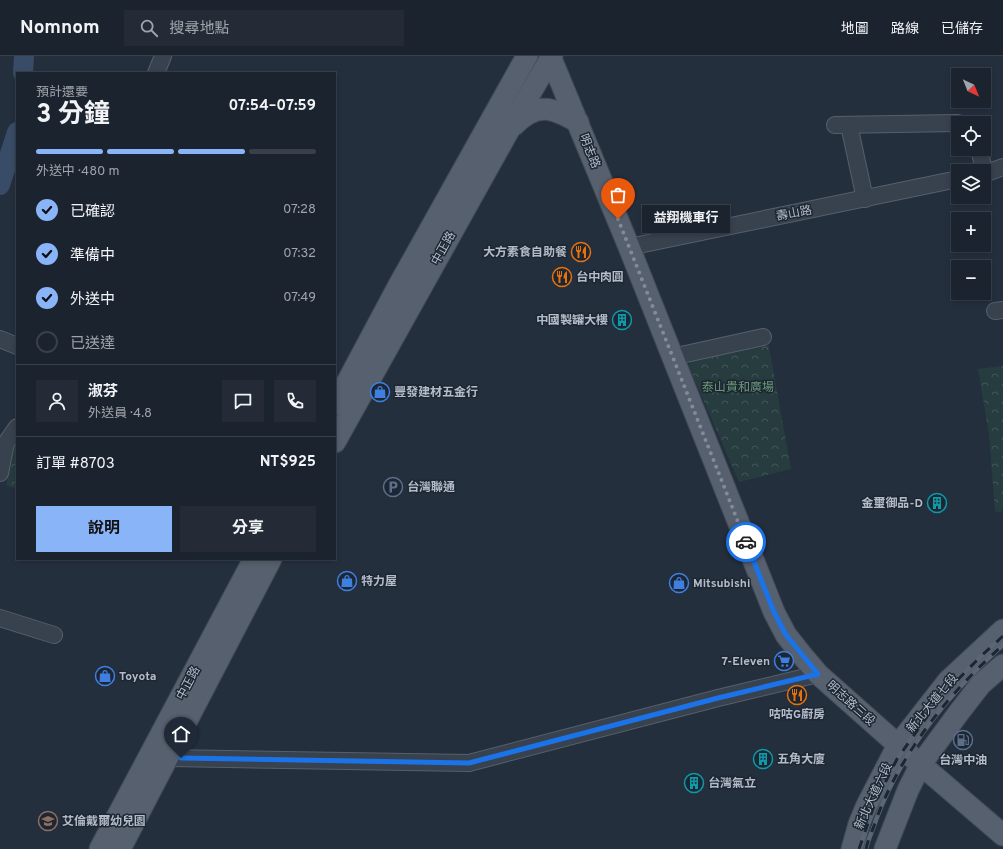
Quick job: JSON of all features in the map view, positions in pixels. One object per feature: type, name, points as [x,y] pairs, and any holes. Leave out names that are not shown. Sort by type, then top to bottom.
[{"type":"main road","name":"中正路","points":[[336,404],[399,285],[527,56]]},
{"type":"main road","name":"中正路","points":[[336,440],[551,57]]},
{"type":"main road","name":"明志路","points":[[551,57],[629,247]]},
{"type":"main road","points":[[510,128],[523,116],[536,110],[550,109],[563,113],[578,122]]},
{"type":"main road","name":"明志路三段","points":[[629,247],[774,612],[786,635],[818,674],[1003,835]]},
{"type":"main road","name":"中正路","points":[[100,849],[253,560]]},
{"type":"main road","name":"中正路","points":[[120,849],[270,560]]},
{"type":"main road","name":"新北大道七段","points":[[898,745],[948,681],[1003,630]]},
{"type":"main road","points":[[885,849],[908,790],[921,764],[981,684],[1003,665]]},
{"type":"main road","name":"新北大道六段","points":[[852,849],[859,824],[898,745]]},
{"type":"street","points":[[156,72],[163,56]]},
{"type":"street","points":[[865,199],[842,125],[951,123]]},
{"type":"street","points":[[991,172],[1003,167]]},
{"type":"street","name":"壽山路","points":[[629,247],[951,181]]},
{"type":"street","points":[[672,357],[762,337]]},
{"type":"street","points":[[0,473],[6,443],[16,428]]},
{"type":"street","points":[[0,618],[54,635]]},
{"type":"street","points":[[168,758],[469,763],[718,698],[818,674]]},
{"type":"green space","name":"泰山貴和廣場","points":[[768,341],[791,469],[739,482],[689,367],[689,363],[693,357]]},
{"type":"green space","points":[[1003,366],[1003,507],[1001,513],[995,511],[989,435],[978,369]]},
{"type":"green space","points":[[16,442],[16,489],[6,485]]},
{"type":"waterway","points":[[23,72],[24,56]]},
{"type":"waterway","points":[[0,185],[16,135]]},
{"type":"railway","points":[[859,849],[875,803],[897,759],[941,697],[1003,636]]},
{"type":"railway","points":[[866,849],[886,795],[913,747],[964,683],[1003,645]]},
{"type":"way so far","points":[[618,219],[746,542]]},
{"type":"place","name":"益翔機車行","points":[[618,219]]},
{"type":"place","name":"大方素食自助餐","points":[[581,252]]},
{"type":"place","name":"台中肉圓","points":[[562,277]]},
{"type":"place","name":"中國製罐大樓","points":[[622,320]]},
{"type":"place","name":"豐發建材五金行","points":[[380,392]]},
{"type":"place","name":"台灣聯通","points":[[393,487]]},
{"type":"place","name":"金璽御品-D","points":[[937,503]]},
{"type":"place","name":"特力屋","points":[[347,581]]},
{"type":"place","name":"Mitsubishi","points":[[679,583]]},
{"type":"place","name":"7-Eleven","points":[[784,661]]},
{"type":"place","name":"Toyota","points":[[105,676]]},
{"type":"place","name":"咕咕G廚房","points":[[797,695]]},
{"type":"place","name":"台灣中油","points":[[963,740]]},
{"type":"place","name":"五角大廈","points":[[763,759]]},
{"type":"place","name":"台灣氣立","points":[[694,783]]},
{"type":"place","name":"艾倫戴爾幼兒園","points":[[48,821]]},
{"type":"route","points":[[181,758],[469,763],[718,698],[818,674],[786,635],[774,612],[746,542]]}]
